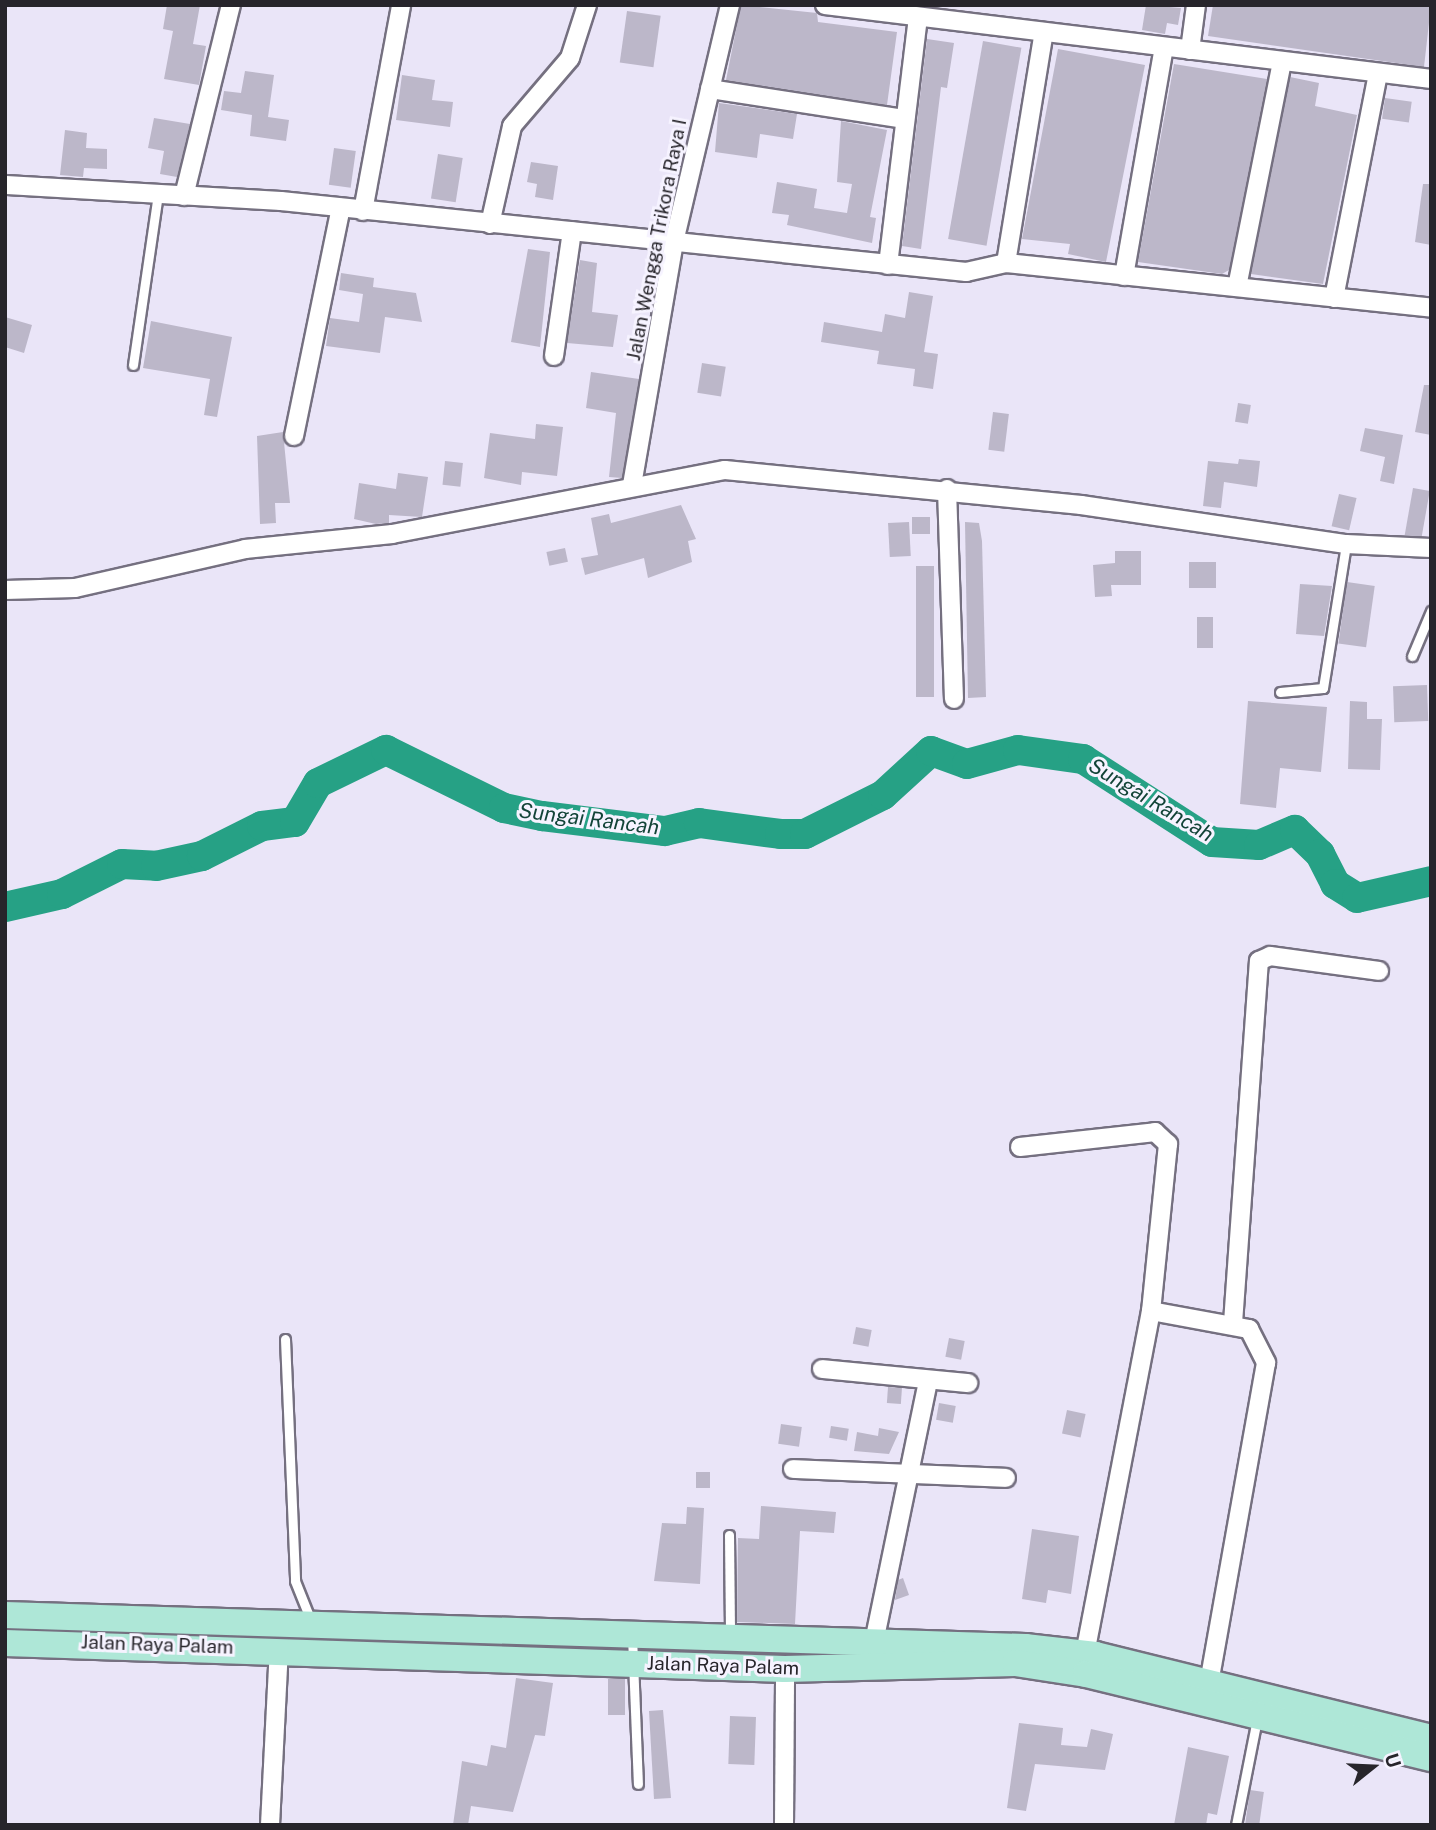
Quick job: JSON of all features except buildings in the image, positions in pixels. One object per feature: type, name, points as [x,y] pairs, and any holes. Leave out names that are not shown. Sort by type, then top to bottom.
[{"type":"main road","name":"Jalan Raya Palam","points":[[5,1615],[730,1636],[1085,1654],[1209,1683],[1431,1758]]},
{"type":"main road","name":"Jalan Raya Palam","points":[[5,1643],[278,1650],[785,1670],[1015,1664],[1258,1714],[1431,1738]]},
{"type":"street","points":[[184,196],[231,5]]},
{"type":"street","points":[[363,211],[401,5]]},
{"type":"street","points":[[490,224],[512,126],[570,58],[587,5]]},
{"type":"street","name":"Jalan Wengga Trikora Raya I","points":[[632,485],[674,242],[730,5]]},
{"type":"street","points":[[825,5],[918,17],[954,13],[1044,32],[1431,79]]},
{"type":"street","points":[[1190,50],[1196,5]]},
{"type":"street","points":[[888,265],[903,119],[918,17]]},
{"type":"street","points":[[1006,263],[1044,32]]},
{"type":"street","points":[[1124,276],[1164,47]]},
{"type":"street","points":[[1237,287],[1282,61]]},
{"type":"street","points":[[1334,298],[1378,73]]},
{"type":"street","points":[[710,89],[903,119]]},
{"type":"street","points":[[5,185],[341,208],[966,272],[1006,263],[1431,308]]},
{"type":"street","points":[[294,436],[341,208]]},
{"type":"street","points":[[554,356],[572,231]]},
{"type":"street","points":[[5,590],[75,588],[245,549],[392,534],[694,472],[747,470],[947,489],[1346,544],[1431,548]]},
{"type":"street","points":[[947,489],[954,699]]},
{"type":"street","points":[[1233,1323],[1259,961],[1270,956],[1378,971]]},
{"type":"street","points":[[1020,1147],[1155,1132],[1168,1144],[1151,1311],[1085,1654]]},
{"type":"street","points":[[1151,1311],[1233,1323],[1262,1344],[1266,1380],[1209,1683]]},
{"type":"street","points":[[822,1369],[968,1383]]},
{"type":"street","points":[[874,1642],[928,1381]]},
{"type":"street","points":[[793,1469],[910,1478],[1006,1478]]},
{"type":"street","points":[[270,1825],[278,1650]]},
{"type":"street","points":[[784,1825],[785,1670]]},
{"type":"lane","points":[[133,365],[158,194]]},
{"type":"lane","points":[[1280,692],[1324,688],[1346,544]]},
{"type":"lane","points":[[1412,656],[1431,611]]},
{"type":"lane","points":[[285,1339],[295,1581],[312,1623]]},
{"type":"lane","points":[[729,1535],[730,1636]]},
{"type":"lane","points":[[632,1634],[638,1784]]},
{"type":"lane","points":[[1236,1825],[1258,1714]]},
{"type":"waterway","name":"Sungai Rancah","points":[[5,907],[62,894],[122,864],[156,866],[202,856],[262,826],[295,822],[318,783],[386,750],[504,808],[542,816],[665,831],[699,823],[780,834],[805,834],[883,795],[931,751],[967,764],[1018,750],[1083,759],[1212,842],[1259,845],[1295,830],[1320,854],[1335,884],[1357,898],[1431,881]]}]
